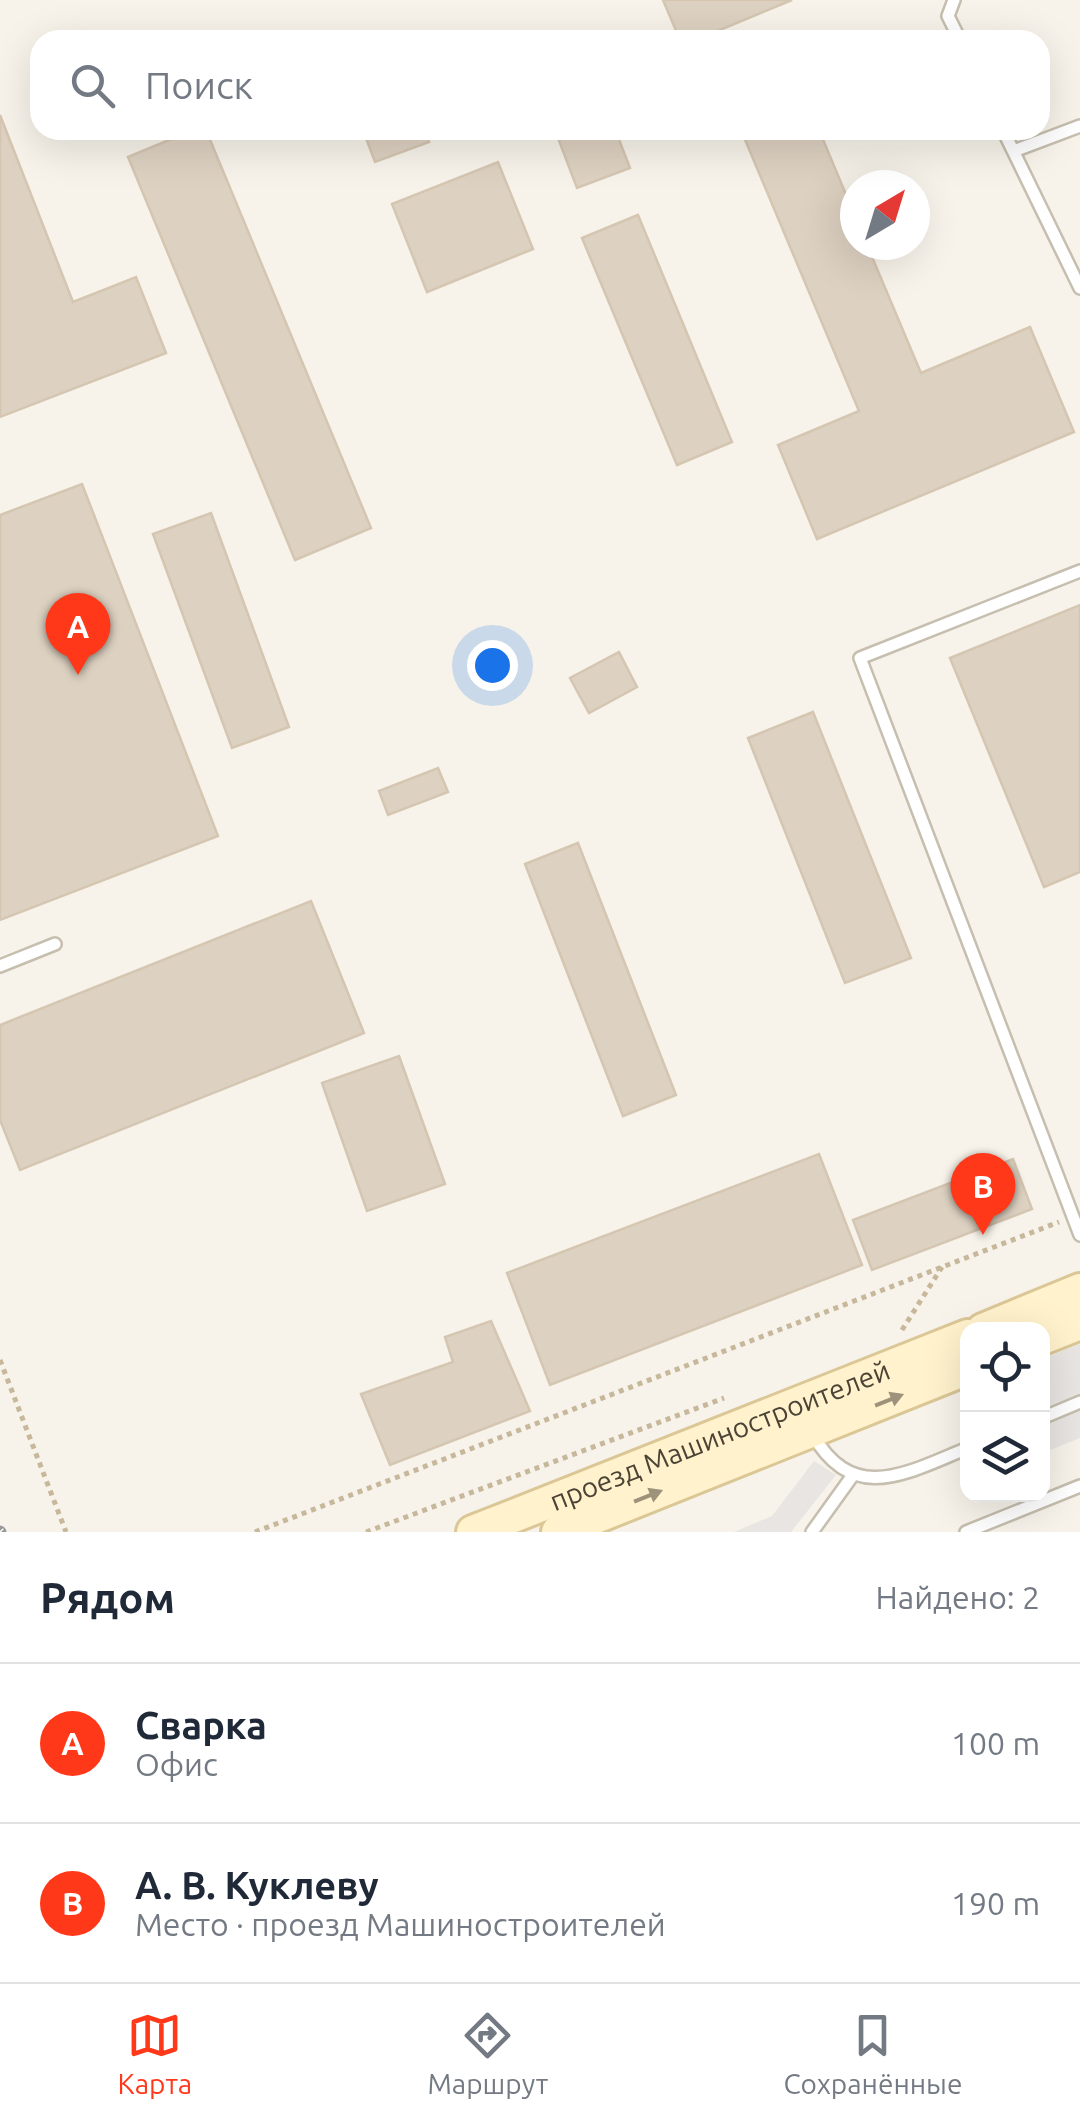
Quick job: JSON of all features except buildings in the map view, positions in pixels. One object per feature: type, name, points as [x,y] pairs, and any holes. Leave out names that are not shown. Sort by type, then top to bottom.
[{"type":"main road","points":[[1002,1322],[1080,1290]]},
{"type":"main road","points":[[1050,1335],[1080,1323]]},
{"type":"main road","name":"проезд Машиностроителей","points":[[558,1532],[806,1417],[960,1340]]},
{"type":"main road","name":"проезд Машиностроителей","points":[[473,1532],[806,1417],[960,1370]]},
{"type":"lane","points":[[954,0],[948,16],[955,30]]},
{"type":"lane","points":[[1050,138],[1080,126]]},
{"type":"lane","points":[[1008,140],[1080,288]]},
{"type":"lane","points":[[1014,152],[1044,140]]},
{"type":"lane","points":[[1080,572],[860,658],[1080,1235]]},
{"type":"lane","points":[[0,966],[55,944]]},
{"type":"lane","points":[[1050,1415],[1080,1402]]},
{"type":"lane","points":[[806,1417],[822,1450],[853,1475],[875,1480],[908,1473],[960,1451]]},
{"type":"lane","points":[[812,1532],[853,1475]]},
{"type":"lane","points":[[966,1532],[1080,1486]]},
{"type":"path","points":[[256,1532],[1071,1217]]},
{"type":"path","points":[[901,1332],[942,1267]]},
{"type":"path","points":[[0,1360],[66,1532]]},
{"type":"path","points":[[366,1532],[735,1394]]},
{"type":"shaded area","points":[[1080,1344],[1080,1438],[1050,1450],[1050,1412],[1050,1356]]},
{"type":"shaded area","points":[[814,1461],[836,1475],[791,1532],[734,1532],[772,1516]]},
{"type":"place","name":"Сварка","points":[[78,675]]},
{"type":"place","name":"А. В. Куклеву","points":[[983,1235]]}]
